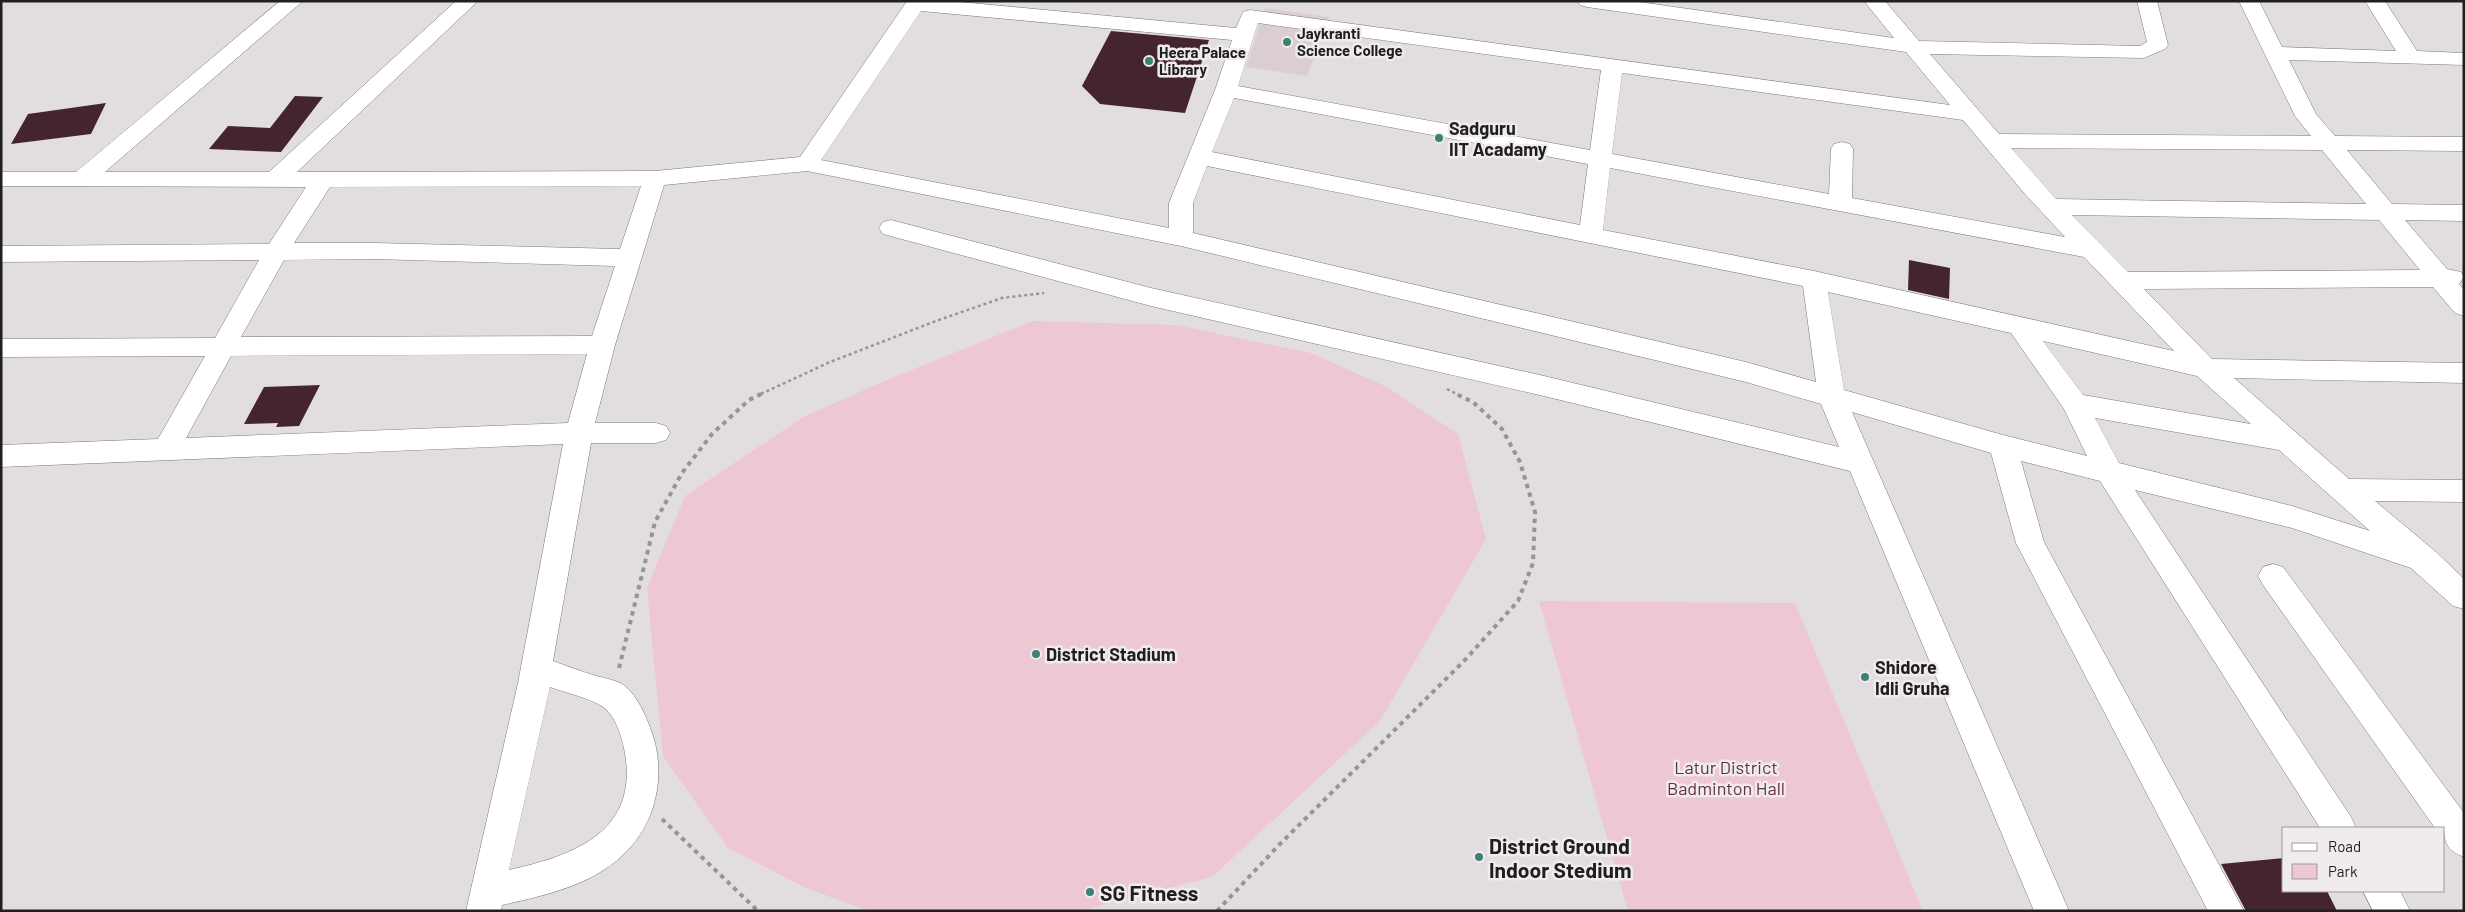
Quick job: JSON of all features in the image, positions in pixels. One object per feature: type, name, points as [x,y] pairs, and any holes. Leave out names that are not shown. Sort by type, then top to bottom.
[{"type":"street","points":[[82,179],[293,1]]},
{"type":"street","points":[[275,180],[468,1]]},
{"type":"street","points":[[1586,1],[1913,47],[2144,52],[2158,45],[2147,1]]},
{"type":"street","points":[[1874,1],[1993,142],[2051,207],[2205,368],[2426,561],[2464,597]]},
{"type":"street","points":[[2249,1],[2306,116],[2464,308]]},
{"type":"street","points":[[2375,1],[2410,57]]},
{"type":"street","points":[[807,164],[916,3],[1250,17],[1969,114]]},
{"type":"street","points":[[1181,238],[1181,203],[1226,90],[1250,17]]},
{"type":"street","points":[[2275,53],[2464,58]]},
{"type":"street","points":[[1590,236],[1612,66]]},
{"type":"street","points":[[1226,90],[1840,202],[2091,250]]},
{"type":"street","points":[[1993,142],[2464,144]]},
{"type":"street","points":[[1840,202],[1842,149]]},
{"type":"street","points":[[1200,156],[1814,280],[2205,368],[2464,374]]},
{"type":"street","points":[[1,179],[655,178],[807,164],[1181,238],[1746,372],[2003,446],[2292,517],[2426,561]]},
{"type":"street","points":[[486,901],[536,669],[579,433],[602,345],[655,178]]},
{"type":"street","points":[[166,449],[225,348],[276,252],[323,180]]},
{"type":"street","points":[[2051,207],[2464,213]]},
{"type":"street","points":[[891,228],[1151,297],[1535,384],[1860,463]]},
{"type":"street","points":[[1,254],[500,253],[630,258]]},
{"type":"street","points":[[2121,281],[2464,278]]},
{"type":"street","points":[[1814,280],[1832,398],[2052,911]]},
{"type":"street","points":[[2019,326],[2075,404],[2110,472],[2339,827]]},
{"type":"street","points":[[1,348],[602,345]]},
{"type":"street","points":[[2075,404],[2289,442]]},
{"type":"street","points":[[1,456],[579,433],[656,433]]},
{"type":"street","points":[[2003,446],[2030,543],[2227,911]]},
{"type":"street","points":[[2343,490],[2464,491]]},
{"type":"street","points":[[2273,576],[2464,841]]},
{"type":"street","points":[[486,901],[577,868],[603,853],[628,827],[640,798],[644,770],[638,736],[628,716],[612,695],[536,669]]},
{"type":"street","points":[[2381,892],[2393,911]]},
{"type":"path","points":[[612,695],[655,522],[682,473],[712,434],[749,400],[783,382],[830,362],[974,307],[1002,298],[1033,292],[1051,293]]},
{"type":"path","points":[[1217,911],[1280,844],[1464,661],[1518,601],[1533,563],[1535,512],[1520,462],[1502,429],[1473,402],[1441,386]]},
{"type":"path","points":[[640,798],[758,911]]},
{"type":"shaded area","name":"Jaykranti Science College","points":[[1265,8],[1329,17],[1307,76],[1246,67]]},
{"type":"green space","name":"District Stadium","points":[[1033,321],[1176,325],[1311,353],[1385,386],[1458,434],[1486,539],[1380,721],[1212,877],[1079,911],[869,911],[806,888],[728,848],[663,756],[647,588],[685,496],[805,416],[894,377]]},
{"type":"green space","name":"Latur District Badminton Hall","points":[[1539,601],[1795,603],[1923,911],[1628,911]]},
{"type":"building","name":"Heera Palace Library","points":[[1111,31],[1209,40],[1185,113],[1100,104],[1082,86]]},
{"type":"building","points":[[295,96],[323,97],[281,152],[209,149],[228,126],[270,128]]},
{"type":"building","points":[[106,103],[91,134],[11,144],[28,114]]},
{"type":"building","points":[[1909,260],[1950,268],[1949,299],[1908,290]]},
{"type":"building","points":[[320,385],[299,426],[276,427],[278,423],[244,424],[264,387]]},
{"type":"building","points":[[2282,858],[2282,892],[2328,892],[2337,911],[2246,911],[2221,864]]},
{"type":"place","name":"Jaykranti Science College","points":[[1287,42]]},
{"type":"place","name":"Heera Palace Library","points":[[1149,61]]},
{"type":"place","name":"Sadguru IIT Acadamy","points":[[1439,138]]},
{"type":"place","name":"District Stadium","points":[[1036,654]]},
{"type":"place","name":"Shidore Idli Gruha","points":[[1865,677]]},
{"type":"place","name":"District Ground Indoor Stedium","points":[[1479,857]]},
{"type":"place","name":"SG Fitness","points":[[1090,892]]}]
